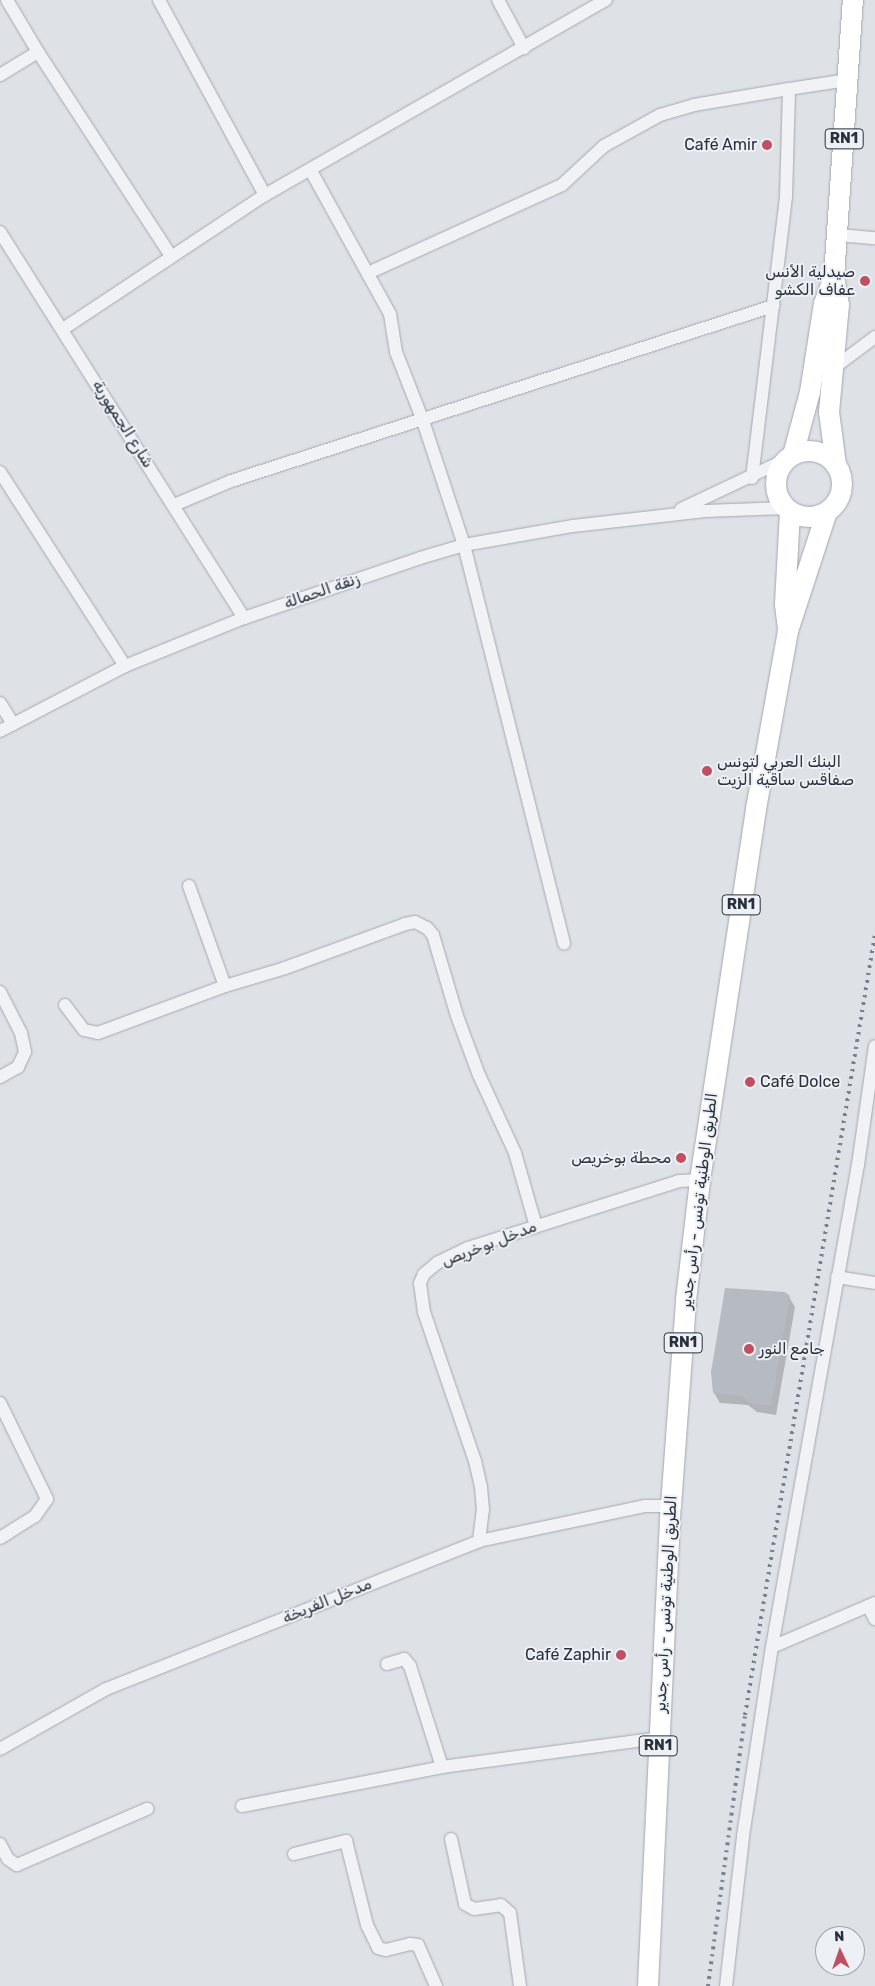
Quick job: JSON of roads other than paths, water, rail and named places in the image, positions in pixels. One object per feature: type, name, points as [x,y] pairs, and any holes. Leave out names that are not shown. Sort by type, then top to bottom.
[{"type":"main road","name":"RN1","points":[[788,510],[779,498],[777,476],[791,457],[810,392],[824,304],[834,277],[853,0]]},
{"type":"main road","name":"RN1","points":[[828,512],[840,496],[842,485],[836,465],[829,412],[831,370],[839,305],[834,277]]},
{"type":"main road","points":[[791,457],[802,452],[821,454],[836,465]]},
{"type":"main road","points":[[788,510],[809,517],[828,512]]},
{"type":"main road","name":"الطريق الوطنية تونس - رأس جدير","points":[[788,510],[785,604],[788,631]]},
{"type":"main road","name":"الطريق الوطنية تونس - رأس جدير","points":[[648,1986],[658,1738],[671,1506],[686,1300],[700,1180],[756,809],[788,631],[828,512]]},
{"type":"street","points":[[7,0],[38,52],[171,256]]},
{"type":"street","points":[[159,0],[265,195]]},
{"type":"street","points":[[498,0],[524,48]]},
{"type":"street","points":[[63,329],[265,195],[311,171],[606,0]]},
{"type":"street","points":[[0,74],[38,52]]},
{"type":"street","points":[[368,273],[562,185],[604,146],[660,116],[694,105],[848,80]]},
{"type":"street","points":[[752,478],[786,197],[789,89]]},
{"type":"street","points":[[311,171],[390,314],[396,352],[423,421],[464,545],[564,944]]},
{"type":"street","points":[[838,235],[875,238]]},
{"type":"street","name":"شارع الجمهورية","points":[[1,236],[63,329],[244,618]]},
{"type":"street","points":[[174,505],[231,481],[423,421],[773,306]]},
{"type":"street","points":[[831,370],[875,337]]},
{"type":"street","points":[[664,515],[752,478],[791,457]]},
{"type":"street","points":[[0,472],[125,666]]},
{"type":"street","points":[[664,515],[788,510]]},
{"type":"street","name":"زنقة الحمالة","points":[[0,731],[125,666],[244,618],[464,545],[573,526],[664,515]]},
{"type":"street","points":[[0,703],[13,724]]},
{"type":"street","points":[[189,886],[225,986]]},
{"type":"street","points":[[65,1005],[84,1030],[98,1033],[225,986],[404,924],[415,922],[427,928],[434,935],[457,1016],[479,1075],[515,1153],[536,1226]]},
{"type":"street","points":[[0,992],[21,1033],[25,1052],[18,1067],[0,1077]]},
{"type":"street","points":[[726,1986],[743,1836],[772,1647],[837,1277],[875,1046]]},
{"type":"street","name":"مدخل بوخريص","points":[[479,1541],[483,1510],[475,1461],[432,1342],[420,1283],[429,1268],[449,1257],[536,1226],[679,1181],[700,1180]]},
{"type":"street","points":[[837,1277],[875,1283]]},
{"type":"street","points":[[0,1403],[47,1499],[36,1516],[0,1538]]},
{"type":"street","name":"مدخل الفريخة","points":[[0,1749],[106,1689],[479,1541],[644,1506],[671,1506]]},
{"type":"street","points":[[772,1647],[871,1604],[875,1620]]},
{"type":"street","points":[[387,1664],[404,1659],[410,1666],[442,1767]]},
{"type":"street","points":[[242,1806],[442,1767],[658,1738]]},
{"type":"street","points":[[0,1844],[8,1859],[17,1864],[147,1809]]},
{"type":"street","points":[[451,1839],[465,1904],[474,1909],[501,1905],[510,1913],[520,1986]]},
{"type":"street","points":[[294,1854],[346,1841],[368,1925],[378,1948],[386,1950],[410,1944],[418,1945],[436,1986]]},
{"type":"railway","points":[[708,1986],[745,1715],[875,934]]},
{"type":"place","name":"Café Amir","points":[[767,145]]},
{"type":"place","name":"صيدلية الأنس عفاف الكشو","points":[[865,281]]},
{"type":"place","name":"البنك العربي لتونس صفاقس ساقية الزيت","points":[[707,771]]},
{"type":"place","name":"Café Dolce","points":[[750,1082]]},
{"type":"place","name":"محطة بوخريص","points":[[681,1158]]},
{"type":"place","name":"جامع النور","points":[[749,1349]]},
{"type":"place","name":"Café Zaphir","points":[[621,1655]]}]
